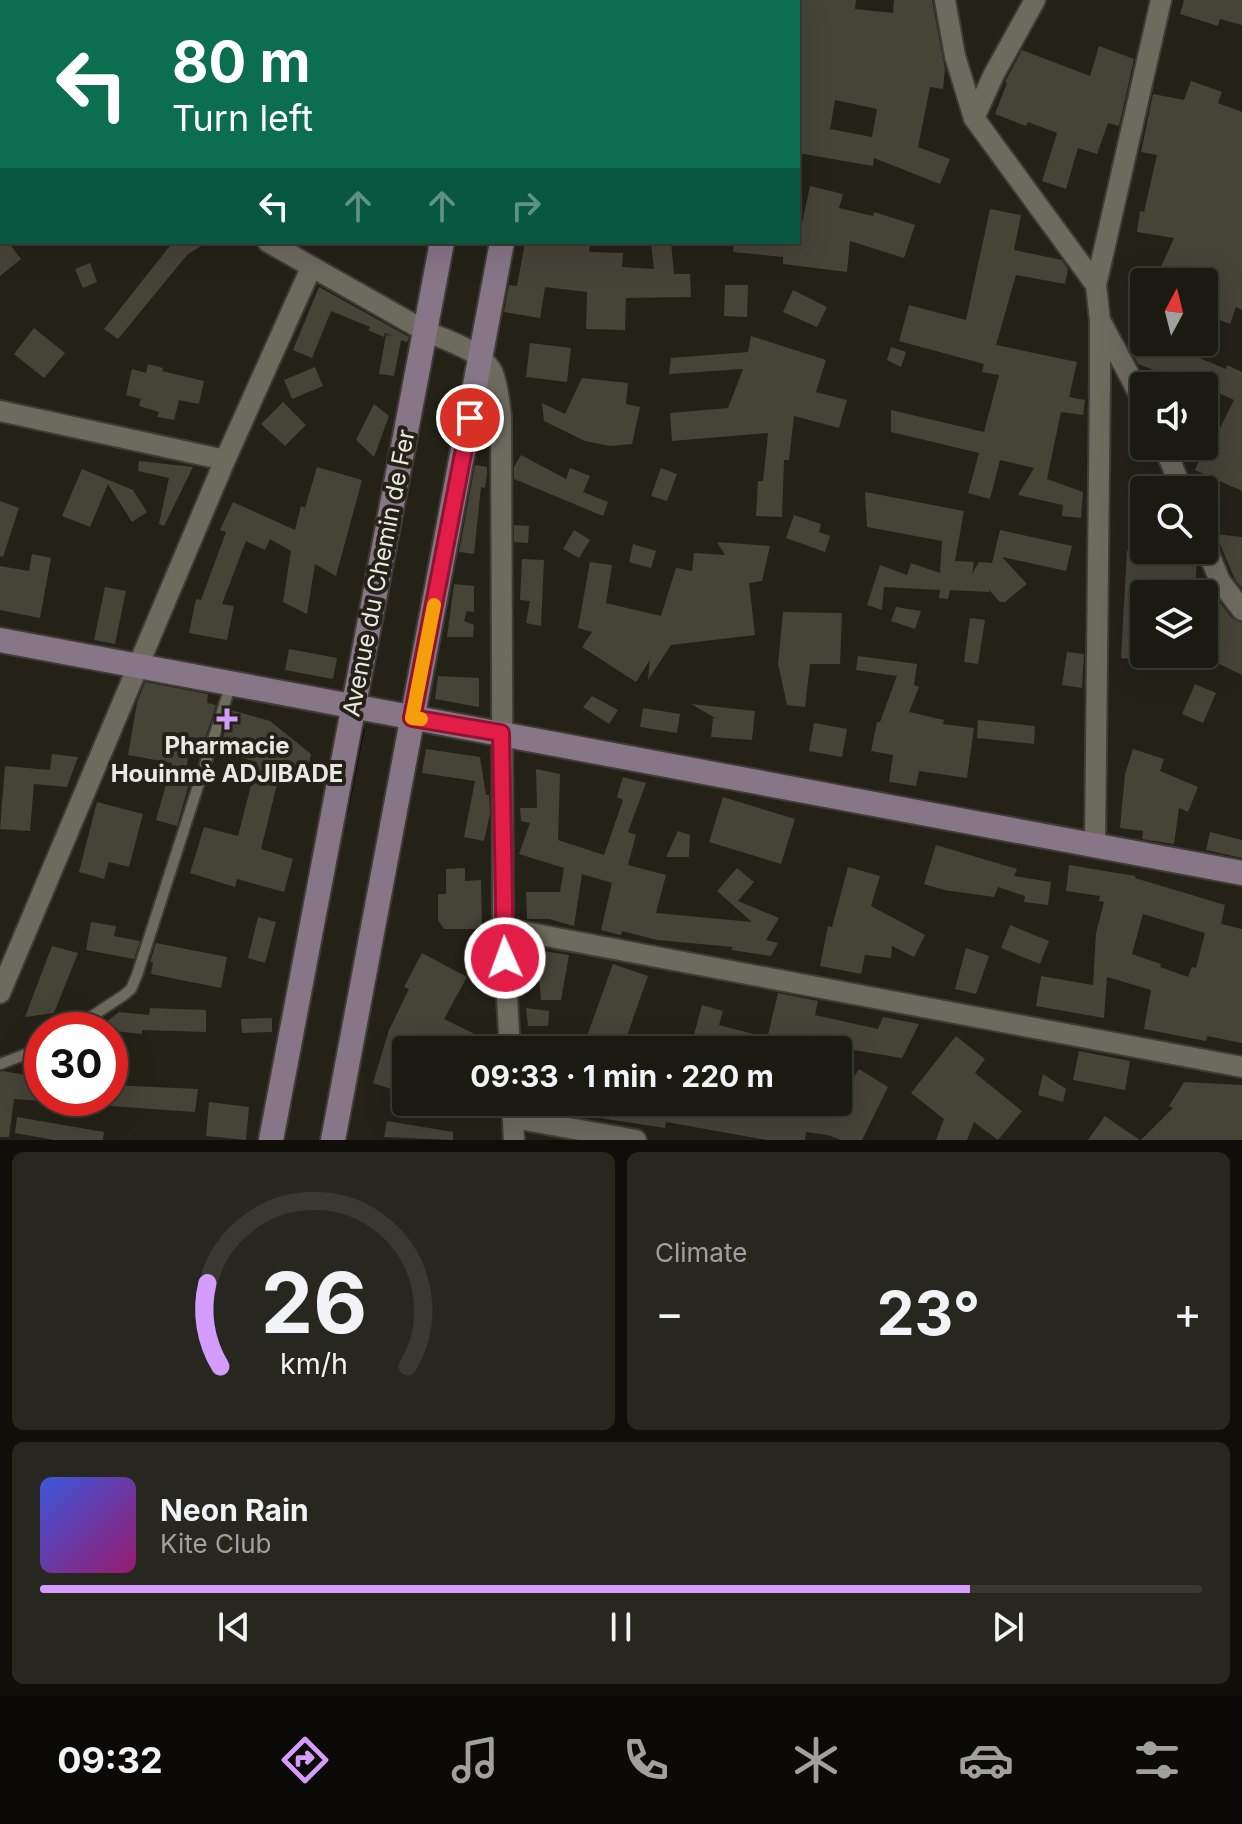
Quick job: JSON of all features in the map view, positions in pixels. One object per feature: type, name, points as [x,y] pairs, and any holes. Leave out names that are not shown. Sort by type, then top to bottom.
[{"type":"main road","points":[[333,1140],[502,244]]},
{"type":"main road","name":"Avenue du Chemin de Fer","points":[[271,1140],[425,331],[438,245]]},
{"type":"main road","points":[[0,640],[1242,873]]},
{"type":"street","points":[[945,0],[955,56],[974,118],[1096,285]]},
{"type":"street","points":[[974,118],[994,74],[1035,0]]},
{"type":"street","points":[[1095,845],[1100,321],[1096,285],[1161,0]]},
{"type":"street","points":[[271,244],[425,331],[481,358],[492,371],[501,416],[503,928],[509,1036]]},
{"type":"street","points":[[0,993],[225,460],[311,268]]},
{"type":"street","points":[[1100,321],[1130,377]]},
{"type":"street","points":[[0,411],[225,460]]},
{"type":"street","points":[[1213,564],[1220,581],[1242,610]]},
{"type":"street","points":[[503,928],[1242,1067]]},
{"type":"street","points":[[513,1116],[514,1140]]},
{"type":"street","points":[[538,1116],[636,1140]]},
{"type":"lane","points":[[98,1012],[131,989],[137,975],[231,684]]},
{"type":"lane","points":[[0,1064],[24,1056]]},
{"type":"building","points":[[800,0],[856,0],[855,9],[893,13],[894,0],[932,0],[945,69],[943,89],[930,87],[918,147],[950,159],[940,184],[874,158],[873,166],[800,153]],"holes":[[[835,100],[877,109],[872,137],[830,129]]]},
{"type":"building","points":[[1184,0],[1242,0],[1242,25],[1220,19],[1218,26],[1180,14]]},
{"type":"building","points":[[1099,46],[1134,59],[1119,126],[1108,123],[1097,154],[1078,148],[1066,189],[1042,181],[1057,133],[995,114],[1005,82],[1022,50],[1090,76]]},
{"type":"building","points":[[1191,81],[1222,92],[1218,103],[1242,112],[1242,310],[1236,307],[1230,324],[1218,319],[1218,268],[1160,268],[1174,238],[1137,232],[1157,155],[1141,152],[1153,94],[1184,100]]},
{"type":"building","points":[[810,186],[843,194],[839,208],[873,216],[874,212],[915,225],[904,258],[850,241],[847,272],[783,264],[783,257],[733,252],[734,244],[800,244]]},
{"type":"building","points":[[990,209],[1021,215],[1014,250],[1062,260],[1068,269],[1065,284],[1016,275],[996,345],[1077,362],[1069,397],[1085,400],[1083,415],[1061,412],[1047,479],[1083,492],[1081,518],[1062,516],[1063,505],[1018,495],[1034,468],[1000,460],[990,499],[968,493],[979,453],[891,432],[891,410],[984,432],[999,375],[982,372],[984,364],[899,341],[909,305],[966,320]]},
{"type":"building","points":[[0,244],[10,244],[21,259],[0,276]]},
{"type":"building","points":[[171,244],[204,244],[187,255],[118,339],[104,329]]},
{"type":"building","points":[[525,244],[590,244],[589,252],[623,253],[622,267],[654,269],[651,244],[671,244],[674,274],[690,274],[691,297],[626,298],[625,330],[586,329],[587,292],[545,287],[540,318],[504,312],[509,285],[517,286]]},
{"type":"building","points":[[90,263],[97,282],[83,288],[75,269]]},
{"type":"building","points":[[725,285],[748,285],[747,317],[724,316]]},
{"type":"building","points":[[319,287],[409,337],[407,342],[401,340],[394,376],[379,374],[386,335],[392,336],[385,333],[384,337],[368,330],[370,327],[331,311],[312,358],[293,350]]},
{"type":"building","points":[[793,290],[827,307],[817,327],[783,312]]},
{"type":"building","points":[[34,328],[65,353],[44,378],[14,354]]},
{"type":"building","points":[[751,336],[826,360],[816,392],[847,400],[839,428],[794,416],[789,460],[784,460],[782,517],[756,516],[758,481],[763,481],[768,433],[672,441],[670,413],[728,408],[743,369],[669,374],[671,358],[748,352]]},
{"type":"building","points":[[530,343],[571,348],[567,382],[526,377]]},
{"type":"building","points":[[891,347],[906,352],[901,367],[887,360]]},
{"type":"building","points":[[1134,356],[1194,356],[1242,372],[1242,491],[1218,480],[1218,476],[1208,476],[1195,470],[1199,460],[1218,460],[1218,432],[1234,400],[1218,393],[1218,372],[1159,372],[1138,364]]},
{"type":"building","points":[[148,364],[163,368],[162,371],[204,381],[199,404],[179,400],[174,420],[157,417],[159,412],[139,406],[141,399],[126,395],[132,369],[146,373]]},
{"type":"building","points":[[315,367],[323,386],[292,399],[284,380]]},
{"type":"building","points":[[582,378],[628,383],[626,404],[640,407],[632,444],[610,446],[585,441],[544,421],[542,403],[565,414]]},
{"type":"building","points":[[283,402],[306,425],[285,446],[261,424]]},
{"type":"building","points":[[374,404],[389,416],[374,457],[356,440]]},
{"type":"building","points":[[521,455],[566,479],[570,468],[590,476],[583,492],[608,502],[603,516],[514,479],[514,467]]},
{"type":"building","points":[[139,461],[193,467],[164,526],[159,524],[169,478],[138,471]]},
{"type":"building","points":[[475,465],[487,467],[487,474],[485,488],[481,487],[474,554],[459,552]]},
{"type":"building","points":[[317,467],[362,480],[336,576],[315,564],[307,614],[283,602],[291,551],[270,539],[265,550],[246,541],[222,604],[234,606],[227,640],[189,633],[196,599],[201,600],[226,532],[220,530],[233,502],[295,530]]},
{"type":"building","points":[[661,468],[677,474],[667,501],[651,496]]},
{"type":"building","points":[[82,469],[133,490],[147,512],[132,522],[108,484],[90,527],[62,516]]},
{"type":"building","points":[[865,492],[964,511],[955,561],[974,562],[972,574],[979,562],[992,563],[1000,530],[1072,546],[1066,571],[1002,557],[1027,584],[1005,602],[1000,602],[989,590],[950,590],[948,599],[939,598],[940,590],[884,587],[882,610],[867,605],[880,565],[907,575],[911,563],[940,573],[942,541],[867,527]]},
{"type":"building","points":[[0,501],[19,508],[3,557],[0,556]]},
{"type":"building","points":[[794,515],[821,524],[819,532],[830,536],[825,552],[786,538]]},
{"type":"building","points":[[514,525],[529,526],[528,543],[514,542]]},
{"type":"building","points":[[574,530],[590,540],[579,558],[563,549]]},
{"type":"building","points":[[1218,534],[1242,537],[1242,588],[1235,580]]},
{"type":"building","points":[[717,542],[770,546],[762,581],[749,583],[755,635],[671,645],[648,680],[650,660],[636,682],[582,647],[592,632],[578,628],[590,562],[612,565],[606,603],[661,616],[676,568],[692,571],[694,553],[725,555]]},
{"type":"building","points":[[633,544],[656,551],[651,568],[629,562]]},
{"type":"building","points":[[1127,551],[1130,551],[1130,564],[1197,564],[1196,580],[1130,580],[1130,659],[1121,658]]},
{"type":"building","points":[[32,554],[51,558],[40,618],[0,610],[0,566],[29,571]]},
{"type":"building","points":[[522,559],[544,560],[541,626],[526,623],[530,601],[520,600]]},
{"type":"building","points":[[454,584],[474,586],[474,612],[467,611],[464,621],[474,625],[473,637],[447,637]]},
{"type":"building","points":[[105,587],[126,591],[115,644],[94,640]]},
{"type":"building","points":[[1218,600],[1232,618],[1242,623],[1242,675],[1218,663]]},
{"type":"building","points":[[896,607],[921,611],[915,629],[891,621]]},
{"type":"building","points":[[783,612],[842,613],[840,664],[810,664],[805,707],[787,705],[778,664]]},
{"type":"building","points":[[970,618],[985,620],[978,664],[964,662]]},
{"type":"building","points":[[289,649],[337,658],[333,679],[285,670]]},
{"type":"building","points":[[1067,652],[1084,654],[1082,688],[1062,685]]},
{"type":"building","points":[[858,656],[917,664],[914,685],[919,687],[909,712],[944,720],[943,724],[974,728],[967,778],[919,771],[916,786],[889,782],[893,755],[871,751],[877,722],[880,722],[897,676],[856,670]]},
{"type":"building","points":[[438,676],[479,678],[479,707],[435,699]]},
{"type":"building","points":[[145,682],[208,694],[207,703],[216,705],[205,739],[191,737],[186,772],[192,773],[177,826],[156,820],[172,763],[128,755],[137,703]]},
{"type":"building","points":[[1195,684],[1216,693],[1203,723],[1182,714]]},
{"type":"building","points":[[592,696],[618,710],[609,724],[583,707]]},
{"type":"building","points":[[691,704],[755,711],[752,740],[711,737],[713,718],[717,719]]},
{"type":"building","points":[[643,708],[680,714],[677,733],[640,727]]},
{"type":"building","points":[[231,710],[270,721],[311,754],[306,781],[281,768],[261,849],[293,859],[284,892],[237,879],[235,887],[190,873],[204,827],[238,836],[257,762],[219,751]]},
{"type":"building","points":[[978,720],[1035,726],[1034,744],[977,738]]},
{"type":"building","points":[[814,723],[847,729],[842,757],[809,751]]},
{"type":"building","points":[[426,749],[480,757],[490,814],[484,841],[464,837],[475,781],[422,773]]},
{"type":"building","points":[[1133,749],[1164,759],[1160,771],[1198,787],[1188,812],[1179,808],[1174,844],[1142,839],[1143,831],[1120,828],[1125,774]]},
{"type":"building","points":[[52,754],[78,757],[67,787],[34,784],[30,831],[0,829],[5,766],[50,770]]},
{"type":"building","points":[[536,769],[560,774],[558,840],[604,855],[623,800],[617,797],[623,777],[646,783],[628,832],[636,835],[628,865],[666,875],[656,913],[752,922],[717,891],[737,868],[754,882],[738,901],[779,918],[766,940],[778,943],[771,956],[731,950],[733,947],[657,940],[622,931],[621,935],[601,930],[612,883],[582,874],[574,926],[549,919],[527,919],[526,892],[560,892],[564,868],[519,854],[530,823],[521,821],[520,808],[537,808]]},
{"type":"building","points":[[723,797],[795,819],[781,864],[709,842]]},
{"type":"building","points":[[97,802],[143,814],[129,867],[109,862],[104,879],[79,872]]},
{"type":"building","points":[[678,831],[690,835],[689,857],[666,857]]},
{"type":"building","points":[[1210,832],[1242,840],[1242,858],[1206,850]]},
{"type":"building","points":[[936,845],[1017,869],[1014,876],[1051,882],[1048,905],[1024,902],[1025,896],[998,887],[994,897],[924,884]]},
{"type":"building","points":[[1069,865],[1135,876],[1225,905],[1221,924],[1242,929],[1242,1043],[1207,1036],[1206,1041],[1144,1029],[1151,990],[1107,977],[1104,1018],[1036,1006],[1041,976],[1093,985],[1096,933],[1104,902],[1099,901],[1100,896],[1066,891]],"holes":[[[1143,914],[1205,933],[1196,968],[1192,967],[1188,977],[1132,954]]]},
{"type":"building","points":[[848,867],[880,876],[871,906],[925,935],[914,957],[892,946],[891,958],[865,955],[861,974],[820,966],[828,926],[832,927]]},
{"type":"building","points":[[465,868],[465,881],[481,880],[482,929],[444,929],[438,920],[438,894],[446,894],[446,869]]},
{"type":"building","points":[[258,917],[276,922],[265,963],[248,958]]},
{"type":"building","points":[[91,922],[116,926],[114,936],[140,941],[134,959],[86,950]]},
{"type":"building","points":[[1010,925],[1049,941],[1040,964],[1001,948]]},
{"type":"building","points":[[156,943],[227,957],[221,988],[151,974],[153,962],[150,962]]},
{"type":"building","points":[[52,946],[78,953],[54,1012],[27,1012]]},
{"type":"building","points":[[966,948],[989,956],[976,994],[955,989]]},
{"type":"building","points":[[536,950],[569,955],[561,1000],[541,1000]]},
{"type":"building","points":[[422,953],[467,977],[444,1019],[479,1036],[392,1036],[392,1089],[373,1083],[389,1030],[409,989],[404,987]]},
{"type":"building","points":[[613,964],[648,976],[627,1036],[587,1036]]},
{"type":"building","points":[[778,993],[818,1001],[815,1015],[878,1029],[883,1017],[919,1024],[902,1058],[852,1050],[852,1036],[768,1035]]},
{"type":"building","points":[[702,1005],[723,1011],[719,1025],[761,1036],[694,1036]]},
{"type":"building","points":[[150,1008],[206,1010],[206,1032],[128,1032],[128,1013],[149,1015]]},
{"type":"building","points":[[526,1008],[549,1011],[548,1026],[528,1026]]},
{"type":"building","points":[[272,1018],[272,1032],[242,1033],[241,1019]]},
{"type":"building","points":[[956,1036],[985,1059],[975,1073],[1022,1111],[998,1140],[974,1122],[967,1140],[936,1140],[944,1119],[911,1093]]},
{"type":"building","points":[[1079,1051],[1130,1061],[1125,1090],[1073,1080]]},
{"type":"building","points":[[859,1069],[888,1087],[862,1140],[841,1140],[806,1132],[805,1140],[767,1140],[666,1122],[665,1128],[587,1116],[852,1116],[852,1080]]},
{"type":"building","points":[[0,1072],[24,1075],[24,1100],[14,1099],[9,1137],[0,1137]]},
{"type":"building","points":[[1043,1074],[1066,1089],[1063,1102],[1038,1095]]},
{"type":"building","points":[[1184,1082],[1242,1085],[1242,1140],[1141,1140],[1173,1108],[1169,1106]]},
{"type":"building","points":[[128,1086],[198,1089],[195,1112],[128,1107]]},
{"type":"building","points":[[209,1102],[249,1107],[246,1140],[206,1136]]},
{"type":"building","points":[[1105,1116],[1119,1126],[1140,1140],[1088,1140]]},
{"type":"building","points":[[17,1117],[104,1132],[103,1140],[54,1140],[15,1133]]},
{"type":"building","points":[[387,1121],[453,1132],[453,1140],[384,1137]]},
{"type":"waterway","points":[[346,811],[362,730]]},
{"type":"slow traffic","points":[[421,719],[412,718],[434,605]]},
{"type":"place","name":"Pharmacie Houinmè ADJIBADE","points":[[227,719]]},
{"type":"route","points":[[470,418],[412,718],[501,733],[505,958]]}]
